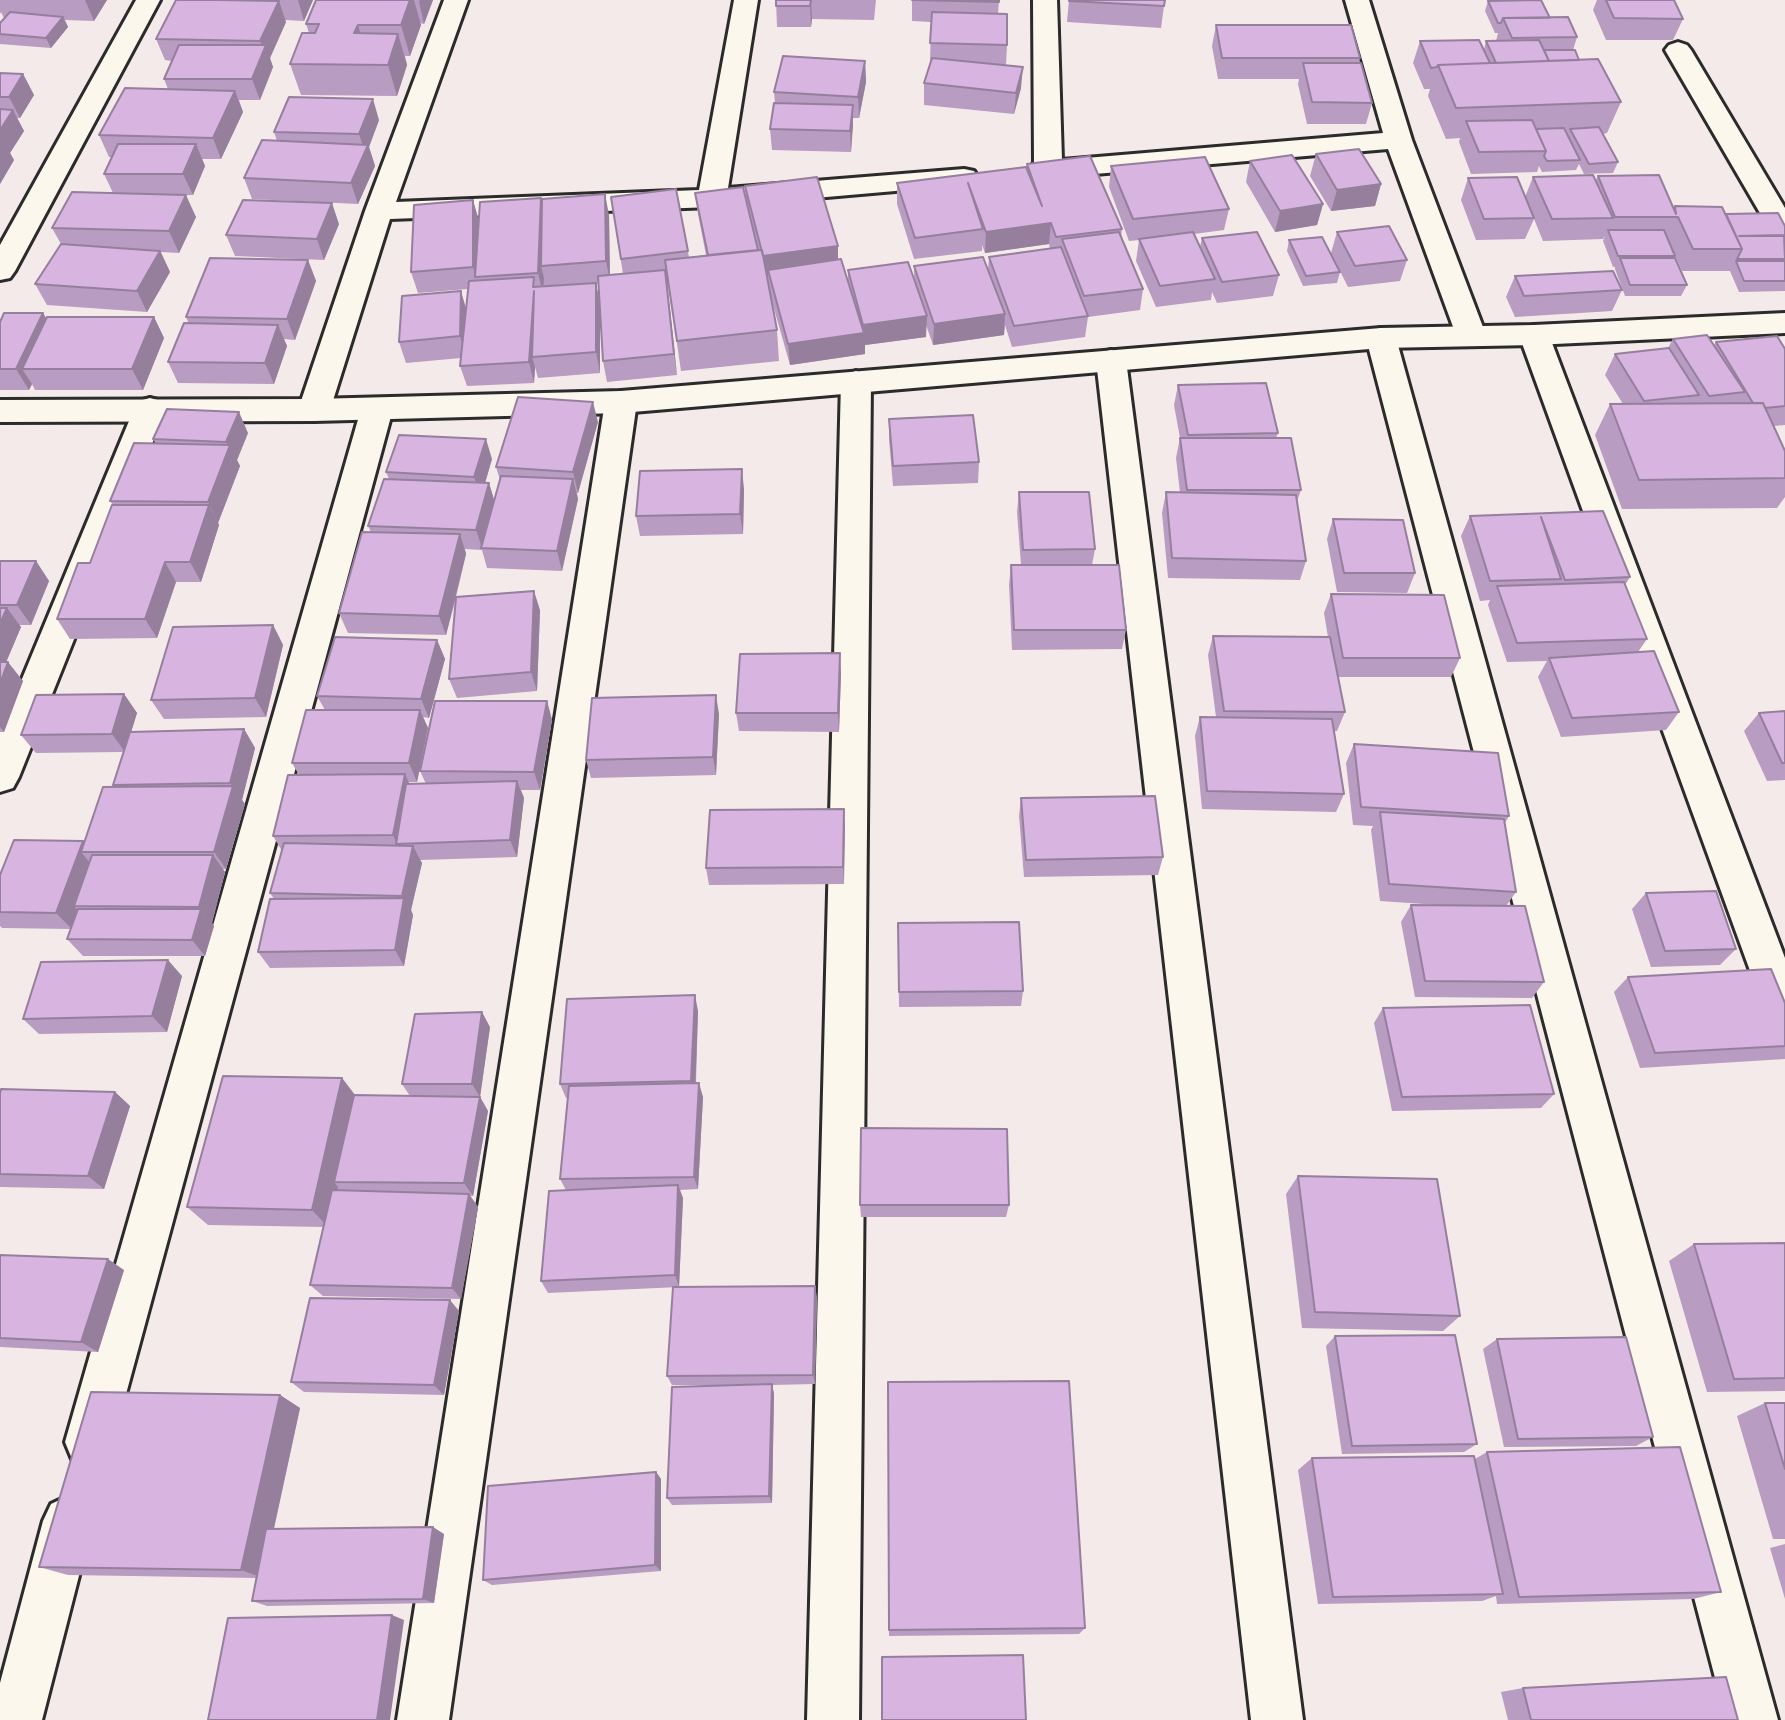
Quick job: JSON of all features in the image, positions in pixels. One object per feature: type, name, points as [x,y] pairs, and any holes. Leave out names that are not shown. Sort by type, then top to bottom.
[{"type":"street","points":[[0,271],[148,0]]},
{"type":"street","points":[[314,410],[379,211],[456,0]]},
{"type":"street","points":[[712,198],[746,0]]},
{"type":"street","points":[[1021,172],[1045,0]]},
{"type":"street","points":[[1357,0],[1398,140],[1471,335]]},
{"type":"street","points":[[1678,50],[1785,232]]},
{"type":"street","points":[[379,211],[712,198],[1398,140]]},
{"type":"street","points":[[0,411],[314,410],[621,402],[1381,338],[1534,335],[1785,323]]},
{"type":"street","points":[[1534,335],[1785,1012]]},
{"type":"street","points":[[1381,338],[1752,1720]]},
{"type":"street","points":[[1111,360],[1277,1720]]},
{"type":"street","points":[[833,1720],[856,382]]},
{"type":"street","points":[[423,1720],[621,402]]},
{"type":"street","points":[[0,777],[150,409]]},
{"type":"street","points":[[16,1720],[99,1402],[377,409]]},
{"type":"building","points":[[176,0],[279,1],[260,41],[156,39]]},
{"type":"building","points":[[316,0],[410,0],[401,25],[358,25],[354,33],[398,34],[388,65],[290,64],[302,33],[315,33],[319,24],[306,24]]},
{"type":"building","points":[[776,0],[811,0],[810,6],[776,6]]},
{"type":"building","points":[[912,0],[999,0],[999,2]]},
{"type":"building","points":[[1069,0],[1165,0],[1164,6]]},
{"type":"building","points":[[1541,0],[1550,18],[1503,18],[1501,23],[1498,23],[1488,1]]},
{"type":"building","points":[[1606,0],[1674,0],[1683,19],[1614,18]]},
{"type":"building","points":[[10,12],[63,17],[46,38],[0,34],[0,23]]},
{"type":"building","points":[[932,12],[1007,14],[1007,45],[930,43]]},
{"type":"building","points":[[1568,17],[1577,37],[1512,38],[1503,18]]},
{"type":"building","points":[[1216,25],[1351,25],[1360,58],[1222,58]]},
{"type":"building","points":[[1479,40],[1490,63],[1438,65],[1431,68],[1420,41]]},
{"type":"building","points":[[1539,40],[1549,61],[1496,63],[1486,41]]},
{"type":"building","points":[[179,45],[266,45],[252,79],[164,79]]},
{"type":"building","points":[[1544,50],[1575,50],[1579,60],[1549,61]]},
{"type":"building","points":[[783,56],[865,61],[858,97],[774,92]]},
{"type":"building","points":[[932,58],[1023,67],[1016,93],[924,83]]},
{"type":"building","points":[[1598,59],[1621,102],[1456,108],[1438,65]]},
{"type":"building","points":[[1303,63],[1361,63],[1372,103],[1312,102]]},
{"type":"building","points":[[0,73],[23,74],[9,97],[0,97]]},
{"type":"building","points":[[125,88],[235,91],[213,138],[99,135]]},
{"type":"building","points":[[289,97],[373,99],[359,134],[274,132]]},
{"type":"building","points":[[774,103],[853,105],[850,131],[770,129]]},
{"type":"building","points":[[0,109],[13,110],[0,130]]},
{"type":"building","points":[[1532,120],[1546,151],[1479,152],[1466,121]]},
{"type":"building","points":[[1599,127],[1618,162],[1589,164],[1570,129]]},
{"type":"building","points":[[1564,128],[1580,160],[1547,161],[1544,156],[1546,151],[1536,129]]},
{"type":"building","points":[[262,140],[368,145],[351,183],[244,178]]},
{"type":"building","points":[[118,144],[196,144],[183,174],[104,174]]},
{"type":"building","points":[[1359,149],[1381,184],[1337,190],[1316,154]]},
{"type":"building","points":[[1292,155],[1323,204],[1280,211],[1250,161]]},
{"type":"building","points":[[1090,156],[1122,229],[1056,237],[1051,223],[986,232],[968,183],[983,229],[915,238],[897,183],[1026,167],[1042,206],[1027,164]]},
{"type":"building","points":[[1205,157],[1229,209],[1133,219],[1111,166]]},
{"type":"building","points":[[1593,175],[1613,218],[1552,219],[1533,177]]},
{"type":"building","points":[[1659,175],[1676,214],[1675,206],[1722,207],[1742,249],[1693,249],[1678,217],[1615,217],[1598,176]]},
{"type":"building","points":[[817,177],[838,246],[763,256],[745,186]]},
{"type":"building","points":[[1517,177],[1534,218],[1484,219],[1468,178]]},
{"type":"building","points":[[743,187],[758,250],[708,255],[695,193]]},
{"type":"building","points":[[676,189],[688,251],[621,259],[611,197]]},
{"type":"building","points":[[72,192],[186,195],[169,231],[52,228]]},
{"type":"building","points":[[605,194],[606,261],[541,266],[542,199]]},
{"type":"building","points":[[541,198],[538,273],[475,277],[480,202]]},
{"type":"building","points":[[243,200],[332,203],[317,239],[226,235]]},
{"type":"building","points":[[473,200],[473,267],[411,272],[414,205]]},
{"type":"building","points":[[1778,213],[1785,226],[1785,235],[1739,236],[1784,236],[1785,259],[1737,259],[1742,249],[1726,214]]},
{"type":"building","points":[[1389,226],[1407,260],[1355,266],[1337,232]]},
{"type":"building","points":[[1608,230],[1664,230],[1675,256],[1618,256]]},
{"type":"building","points":[[1119,232],[1143,289],[1084,296],[1062,239]]},
{"type":"building","points":[[1193,232],[1215,279],[1160,286],[1139,239]]},
{"type":"building","points":[[1257,232],[1279,275],[1222,282],[1202,238]]},
{"type":"building","points":[[1322,237],[1340,272],[1306,276],[1289,240]]},
{"type":"building","points":[[61,244],[160,251],[137,291],[35,284]]},
{"type":"building","points":[[1061,247],[1088,316],[1014,326],[989,257]]},
{"type":"building","points":[[762,250],[777,330],[677,341],[665,260]]},
{"type":"building","points":[[983,257],[1005,314],[934,324],[914,266]]},
{"type":"building","points":[[210,258],[308,260],[287,319],[186,317]]},
{"type":"building","points":[[1620,258],[1675,258],[1687,285],[1630,285]]},
{"type":"building","points":[[841,259],[864,333],[788,344],[768,270]]},
{"type":"building","points":[[1736,261],[1785,261],[1785,281],[1744,281]]},
{"type":"building","points":[[908,262],[927,316],[863,325],[848,270]]},
{"type":"building","points":[[665,270],[674,354],[603,361],[598,276]]},
{"type":"building","points":[[1613,271],[1622,290],[1524,296],[1515,276]]},
{"type":"building","points":[[534,277],[533,287],[596,283],[596,352],[532,357],[534,291],[529,362],[460,366],[469,281]]},
{"type":"building","points":[[461,291],[460,336],[399,342],[402,296]]},
{"type":"building","points":[[4,313],[43,313],[16,369],[0,369],[0,322]]},
{"type":"building","points":[[47,317],[154,317],[132,369],[22,369]]},
{"type":"building","points":[[184,323],[278,325],[265,363],[168,362]]},
{"type":"building","points":[[1707,335],[1745,392],[1709,396],[1673,339]]},
{"type":"building","points":[[1777,336],[1785,349],[1785,406],[1765,408],[1763,403],[1753,403],[1716,342]]},
{"type":"building","points":[[1669,348],[1699,395],[1644,401],[1615,354]]},
{"type":"building","points":[[1266,383],[1278,433],[1188,435],[1178,385]]},
{"type":"building","points":[[518,397],[593,402],[573,472],[496,467]]},
{"type":"building","points":[[1763,403],[1785,451],[1785,478],[1639,480],[1610,404]]},
{"type":"building","points":[[167,409],[239,412],[226,442],[153,439]]},
{"type":"building","points":[[973,415],[979,462],[893,466],[889,419]]},
{"type":"building","points":[[399,435],[486,439],[474,477],[386,472]]},
{"type":"building","points":[[1180,438],[1291,438],[1301,490],[1187,490]]},
{"type":"building","points":[[134,443],[230,445],[208,502],[110,501]]},
{"type":"building","points":[[742,469],[740,514],[636,516],[640,471]]},
{"type":"building","points":[[501,476],[573,479],[557,551],[481,548]]},
{"type":"building","points":[[384,479],[489,483],[476,530],[368,526]]},
{"type":"building","points":[[1019,492],[1089,492],[1095,549],[1023,550]]},
{"type":"building","points":[[1166,492],[1296,495],[1306,561],[1172,558]]},
{"type":"building","points":[[112,505],[209,505],[190,562],[165,562],[145,619],[57,619],[78,563],[90,563]]},
{"type":"building","points":[[1603,511],[1630,577],[1565,580],[1541,517],[1561,579],[1490,581],[1470,516]]},
{"type":"building","points":[[1333,519],[1403,520],[1415,573],[1344,573]]},
{"type":"building","points":[[362,532],[460,534],[439,616],[339,613]]},
{"type":"building","points":[[0,561],[36,561],[17,605],[0,605]]},
{"type":"building","points":[[1011,565],[1119,565],[1126,630],[1014,630]]},
{"type":"building","points":[[1624,582],[1647,639],[1517,643],[1497,586]]},
{"type":"building","points":[[534,591],[531,672],[449,679],[456,597]]},
{"type":"building","points":[[1331,594],[1444,595],[1460,658],[1343,658]]},
{"type":"building","points":[[0,608],[7,608],[0,623]]},
{"type":"building","points":[[273,625],[255,698],[151,700],[173,627]]},
{"type":"building","points":[[1213,636],[1330,637],[1345,712],[1224,711]]},
{"type":"building","points":[[335,637],[437,640],[421,699],[317,696]]},
{"type":"building","points":[[1654,651],[1679,712],[1572,718],[1549,658]]},
{"type":"building","points":[[840,653],[838,713],[736,713],[740,654]]},
{"type":"building","points":[[0,662],[8,662],[0,683]]},
{"type":"building","points":[[124,694],[112,734],[21,735],[36,695]]},
{"type":"building","points":[[716,695],[713,757],[586,760],[592,698]]},
{"type":"building","points":[[435,701],[547,701],[534,772],[420,771]]},
{"type":"building","points":[[306,710],[420,710],[409,763],[292,763]]},
{"type":"building","points":[[1785,711],[1785,763],[1782,763],[1759,713]]},
{"type":"building","points":[[1200,717],[1332,719],[1344,794],[1207,791]]},
{"type":"building","points":[[244,729],[230,783],[113,785],[130,732]]},
{"type":"building","points":[[1354,744],[1498,753],[1509,816],[1361,807]]},
{"type":"building","points":[[405,774],[393,835],[273,836],[288,775]]},
{"type":"building","points":[[517,781],[510,840],[396,844],[406,784]]},
{"type":"building","points":[[233,786],[214,852],[81,852],[103,787]]},
{"type":"building","points":[[1155,796],[1163,857],[1026,860],[1021,798]]},
{"type":"building","points":[[844,809],[843,867],[706,868],[710,810]]},
{"type":"building","points":[[1380,812],[1504,819],[1516,892],[1389,884]]},
{"type":"building","points":[[14,840],[83,841],[56,913],[0,912],[0,875]]},
{"type":"building","points":[[284,843],[413,846],[402,896],[270,893]]},
{"type":"building","points":[[92,855],[213,855],[199,907],[74,906]]},
{"type":"building","points":[[1716,891],[1736,949],[1665,951],[1646,893]]},
{"type":"building","points":[[404,898],[395,950],[258,952],[270,899]]},
{"type":"building","points":[[1411,905],[1525,906],[1544,982],[1425,981]]},
{"type":"building","points":[[78,909],[201,909],[192,940],[67,939]]},
{"type":"building","points":[[1019,922],[1023,991],[899,992],[898,923]]},
{"type":"building","points":[[168,960],[152,1016],[23,1019],[41,962]]},
{"type":"building","points":[[1771,969],[1785,1003],[1785,1046],[1655,1053],[1628,977]]},
{"type":"building","points":[[695,995],[691,1081],[560,1084],[567,999]]},
{"type":"building","points":[[1530,1005],[1554,1094],[1402,1097],[1383,1008]]},
{"type":"building","points":[[482,1012],[472,1084],[402,1084],[415,1014]]},
{"type":"building","points":[[223,1076],[342,1078],[312,1210],[187,1207]]},
{"type":"building","points":[[699,1083],[694,1177],[560,1179],[569,1086]]},
{"type":"building","points":[[1,1089],[115,1092],[88,1176],[0,1174]]},
{"type":"building","points":[[354,1095],[480,1097],[464,1183],[334,1182]]},
{"type":"building","points":[[861,1128],[1007,1129],[1009,1205],[860,1205]]},
{"type":"building","points":[[1298,1176],[1437,1179],[1460,1316],[1315,1312]]},
{"type":"building","points":[[678,1185],[675,1275],[541,1281],[549,1191]]},
{"type":"building","points":[[332,1190],[469,1194],[452,1288],[310,1285]]},
{"type":"building","points":[[1785,1243],[1785,1378],[1734,1379],[1694,1244]]},
{"type":"building","points":[[0,1255],[108,1259],[81,1342],[0,1338]]},
{"type":"building","points":[[815,1286],[813,1375],[667,1376],[673,1287]]},
{"type":"building","points":[[310,1298],[450,1300],[434,1385],[291,1382]]},
{"type":"building","points":[[1455,1335],[1477,1444],[1352,1446],[1335,1336]]},
{"type":"building","points":[[1626,1337],[1653,1437],[1518,1439],[1497,1339]]},
{"type":"building","points":[[1069,1381],[1085,1628],[889,1630],[888,1382]]},
{"type":"building","points":[[772,1384],[769,1496],[667,1498],[672,1387]]},
{"type":"building","points":[[91,1392],[280,1395],[241,1570],[39,1567]]},
{"type":"building","points":[[1765,1403],[1785,1403],[1785,1469]]},
{"type":"building","points":[[1680,1447],[1721,1592],[1519,1597],[1487,1452]]},
{"type":"building","points":[[1474,1456],[1503,1594],[1333,1597],[1312,1458]]},
{"type":"building","points":[[656,1472],[655,1565],[483,1580],[488,1486]]},
{"type":"building","points":[[433,1527],[423,1599],[252,1601],[266,1529]]},
{"type":"building","points":[[392,1615],[377,1720],[208,1720],[228,1618]]},
{"type":"building","points":[[1023,1655],[1026,1720],[882,1720],[882,1657]]},
{"type":"building","points":[[1726,1677],[1738,1720],[1531,1720],[1523,1688]]}]
